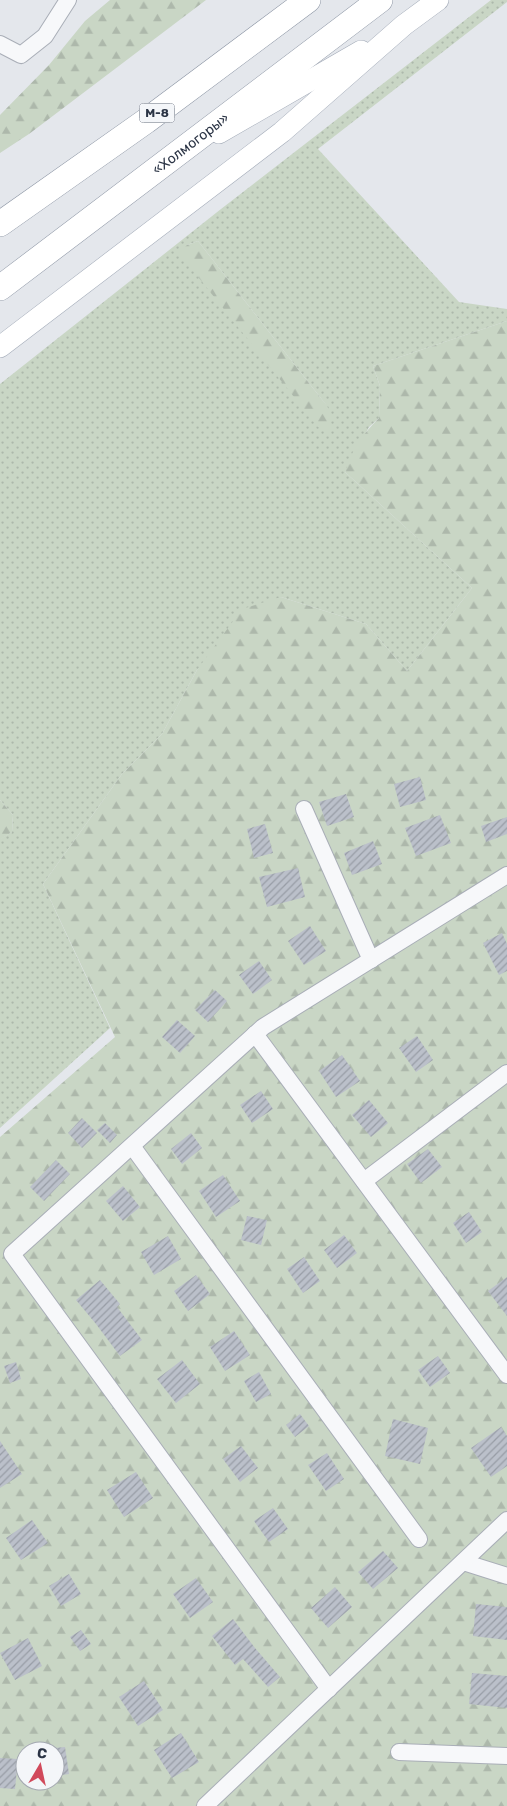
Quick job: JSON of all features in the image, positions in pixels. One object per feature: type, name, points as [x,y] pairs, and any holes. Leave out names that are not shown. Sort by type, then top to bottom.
[{"type":"highway","name":"М-8","points":[[0,224],[146,121],[308,0]]},
{"type":"highway","name":"«Холмогоры»","points":[[0,288],[380,0]]},
{"type":"main road","points":[[0,348],[282,132],[404,25],[438,0]]},
{"type":"main road","points":[[148,174],[404,25]]},
{"type":"street","points":[[0,44],[21,55],[46,36],[68,0]]},
{"type":"street","points":[[304,809],[371,960]]},
{"type":"street","points":[[328,1689],[12,1254],[263,1027],[507,876]]},
{"type":"street","points":[[255,1034],[507,1375]]},
{"type":"street","points":[[364,1181],[507,1073]]},
{"type":"street","points":[[132,1146],[419,1539]]},
{"type":"street","points":[[205,1806],[507,1520]]},
{"type":"street","points":[[463,1562],[507,1576]]},
{"type":"street","points":[[399,1752],[507,1756]]},
{"type":"green space","points":[[110,0],[206,0],[29,134],[0,153],[0,115],[49,65],[85,21]]},
{"type":"green space","points":[[491,0],[507,0],[507,2],[318,149],[459,302],[507,309],[507,321],[373,366],[380,386],[379,418],[369,427],[345,472],[472,588],[407,671],[366,624],[281,597],[197,670],[162,734],[122,774],[43,884],[110,1028],[0,1128],[0,839],[12,832],[13,815],[0,800],[0,384],[221,209]],"holes":[[[198,241],[327,406],[187,245]]]},
{"type":"green space","points":[[198,241],[327,406],[330,412],[329,432],[318,427],[179,253],[187,245]]},
{"type":"green space","points":[[507,321],[507,1806],[0,1806],[0,1137],[115,1037],[43,884],[122,774],[162,734],[197,670],[242,609],[281,597],[366,624],[407,671],[472,588],[345,472],[358,443],[379,418],[380,386],[373,366]]},
{"type":"green space","points":[[0,800],[13,815],[12,832],[1,839],[0,839]]},
{"type":"building","points":[[420,777],[426,800],[400,807],[394,784]]},
{"type":"building","points":[[346,794],[354,817],[327,826],[319,802]]},
{"type":"building","points":[[440,815],[451,843],[416,856],[405,828]]},
{"type":"building","points":[[507,817],[507,834],[486,842],[481,826]]},
{"type":"building","points":[[265,824],[273,853],[254,858],[247,829]]},
{"type":"building","points":[[373,841],[382,864],[352,875],[344,853]]},
{"type":"building","points":[[298,868],[305,897],[267,907],[259,877]]},
{"type":"building","points":[[310,926],[326,951],[304,965],[288,941]]},
{"type":"building","points":[[502,933],[507,944],[507,971],[499,975],[483,943]]},
{"type":"building","points":[[259,961],[272,980],[253,994],[239,975]]},
{"type":"building","points":[[215,990],[227,1001],[208,1022],[195,1010]]},
{"type":"building","points":[[177,1020],[195,1036],[180,1053],[162,1037]]},
{"type":"building","points":[[417,1036],[433,1060],[416,1072],[399,1048]]},
{"type":"building","points":[[342,1055],[360,1081],[336,1097],[319,1071]]},
{"type":"building","points":[[261,1091],[273,1109],[252,1123],[240,1105]]},
{"type":"building","points":[[369,1100],[388,1123],[371,1137],[352,1115]]},
{"type":"building","points":[[82,1118],[97,1133],[82,1148],[68,1133]]},
{"type":"building","points":[[105,1123],[117,1135],[110,1143],[97,1130]]},
{"type":"building","points":[[191,1133],[202,1148],[182,1164],[171,1149]]},
{"type":"building","points":[[428,1149],[442,1167],[421,1183],[407,1164]]},
{"type":"building","points":[[56,1160],[70,1174],[44,1201],[30,1187]]},
{"type":"building","points":[[223,1175],[240,1201],[216,1217],[199,1191]]},
{"type":"building","points":[[123,1186],[140,1207],[123,1221],[106,1201]]},
{"type":"building","points":[[469,1212],[482,1232],[466,1243],[453,1223]]},
{"type":"building","points":[[247,1216],[267,1220],[261,1245],[241,1240]]},
{"type":"building","points":[[344,1235],[357,1253],[337,1268],[324,1250]]},
{"type":"building","points":[[168,1236],[181,1259],[154,1275],[141,1252]]},
{"type":"building","points":[[304,1257],[320,1281],[303,1293],[287,1269]]},
{"type":"building","points":[[196,1275],[210,1294],[188,1311],[174,1291]]},
{"type":"building","points":[[507,1277],[507,1316],[488,1291]]},
{"type":"building","points":[[100,1280],[120,1304],[117,1307],[142,1340],[120,1356],[76,1300]]},
{"type":"building","points":[[234,1331],[250,1355],[225,1371],[210,1347]]},
{"type":"building","points":[[438,1356],[450,1373],[430,1387],[418,1370]]},
{"type":"building","points":[[182,1360],[200,1384],[176,1403],[157,1379]]},
{"type":"building","points":[[16,1362],[21,1379],[10,1383],[4,1366]]},
{"type":"building","points":[[259,1372],[271,1394],[256,1402],[244,1381]]},
{"type":"building","points":[[300,1414],[309,1426],[295,1437],[286,1425]]},
{"type":"building","points":[[393,1419],[428,1428],[420,1464],[385,1456]]},
{"type":"building","points":[[501,1427],[507,1436],[507,1466],[491,1477],[471,1448]]},
{"type":"building","points":[[0,1441],[22,1474],[0,1488]]},
{"type":"building","points":[[241,1446],[258,1468],[240,1482],[223,1459]]},
{"type":"building","points":[[327,1453],[344,1479],[326,1491],[308,1465]]},
{"type":"building","points":[[136,1472],[153,1498],[124,1517],[107,1490]]},
{"type":"building","points":[[273,1508],[288,1529],[269,1542],[254,1521]]},
{"type":"building","points":[[32,1520],[48,1543],[21,1560],[6,1538]]},
{"type":"building","points":[[383,1551],[398,1568],[373,1589],[358,1572]]},
{"type":"building","points":[[69,1574],[81,1594],[61,1606],[49,1586]]},
{"type":"building","points":[[196,1578],[213,1602],[190,1618],[173,1594]]},
{"type":"building","points":[[335,1587],[352,1607],[328,1628],[311,1608]]},
{"type":"building","points":[[476,1604],[507,1607],[507,1640],[473,1636]]},
{"type":"building","points":[[233,1619],[280,1677],[268,1687],[243,1659],[235,1665],[212,1636]]},
{"type":"building","points":[[81,1630],[91,1644],[80,1651],[70,1637]]},
{"type":"building","points":[[28,1638],[42,1666],[15,1680],[0,1653]]},
{"type":"building","points":[[472,1673],[507,1676],[507,1708],[469,1704]]},
{"type":"building","points":[[144,1681],[163,1710],[138,1726],[119,1697]]},
{"type":"building","points":[[181,1733],[199,1762],[172,1778],[154,1750]]},
{"type":"building","points":[[65,1747],[69,1774],[65,1775]]},
{"type":"building","points":[[0,1758],[15,1759],[15,1789],[0,1788]]}]
